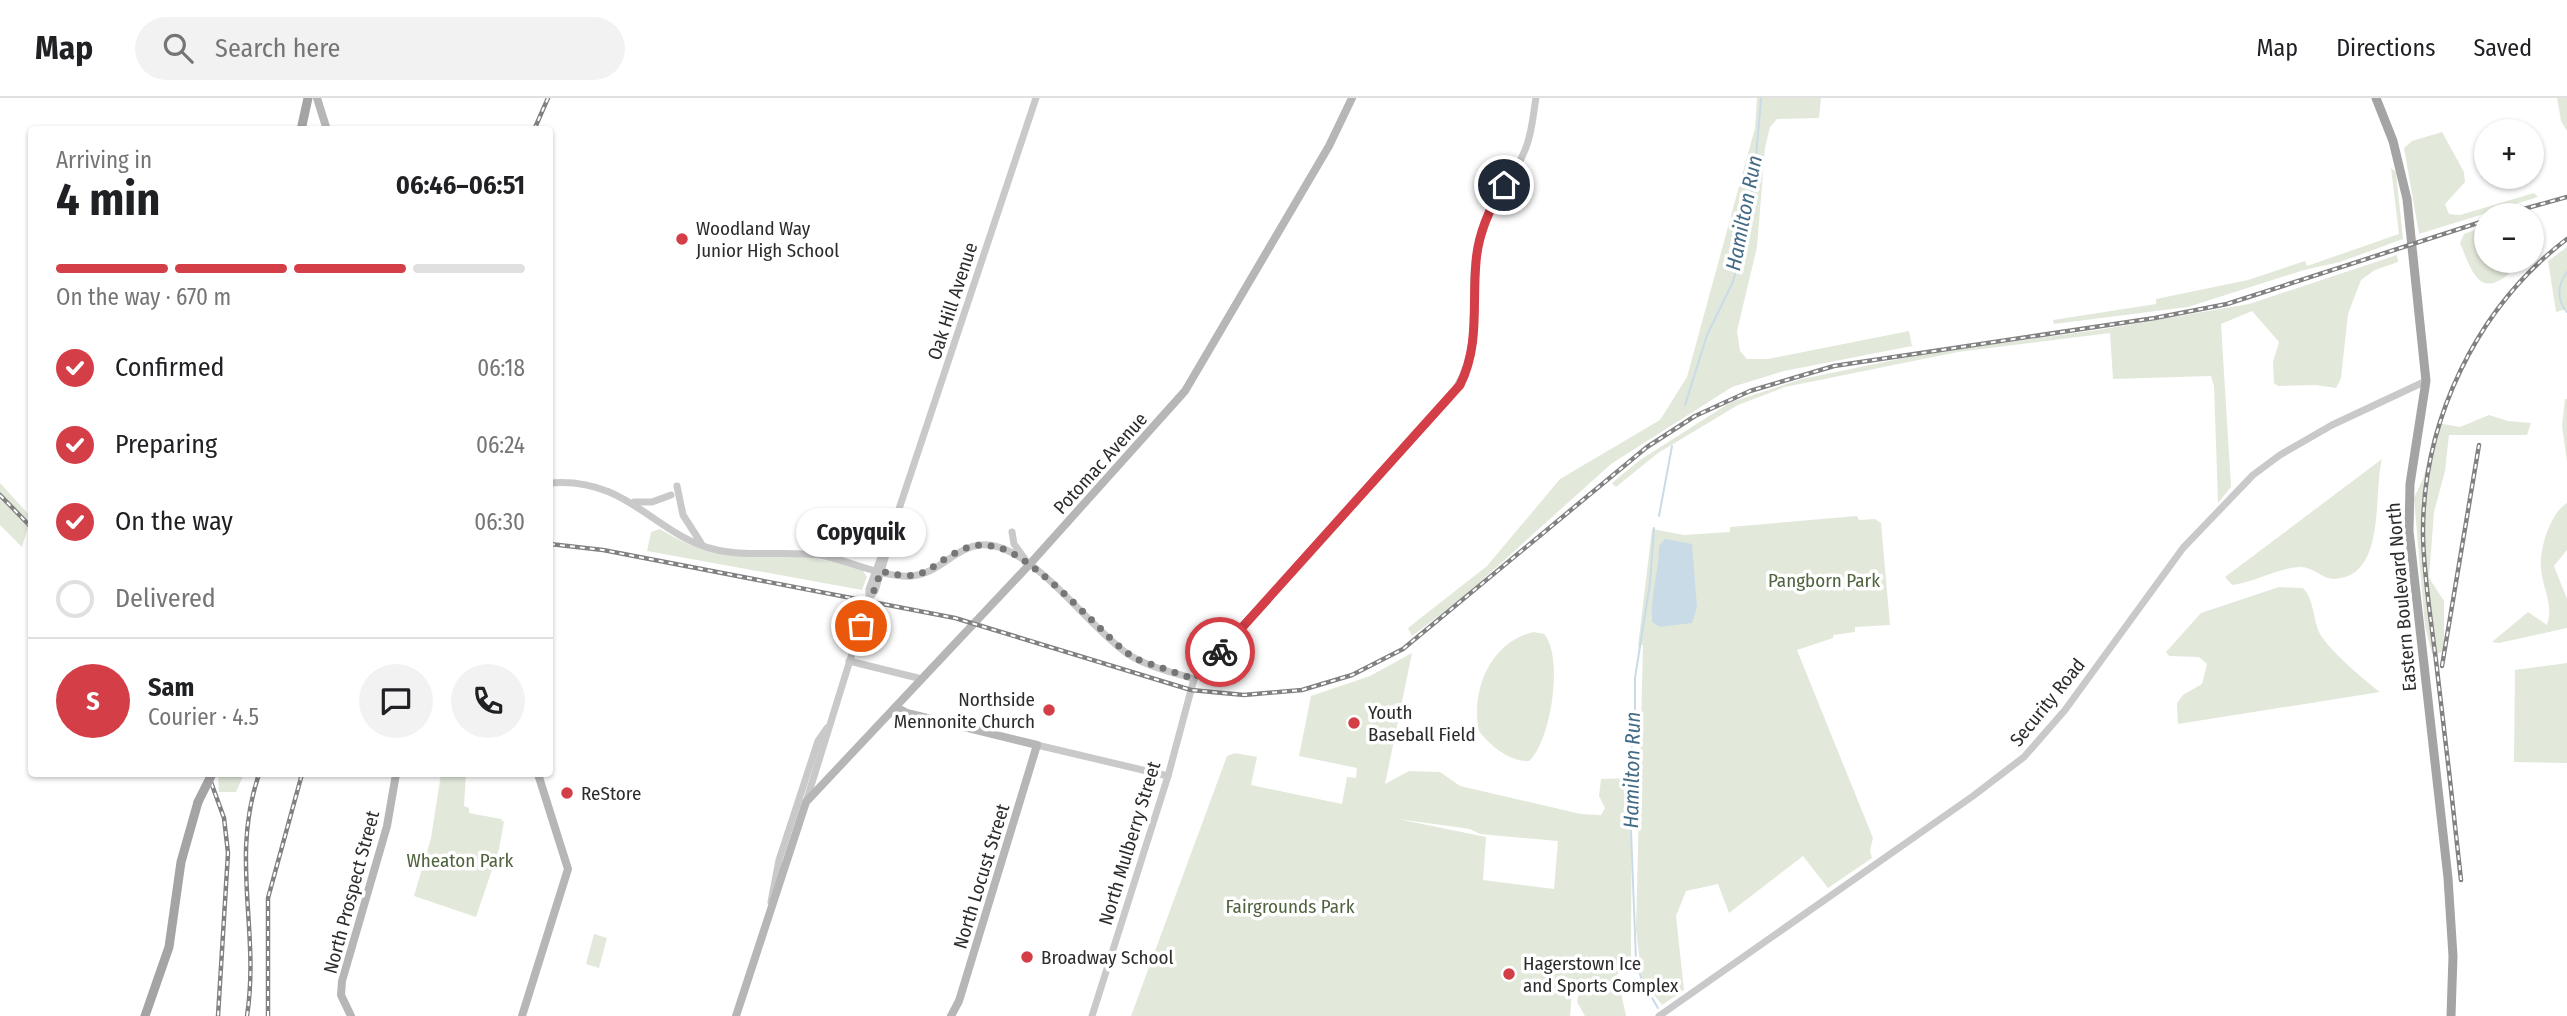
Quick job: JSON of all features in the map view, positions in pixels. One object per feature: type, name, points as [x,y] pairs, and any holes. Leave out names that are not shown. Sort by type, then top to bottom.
[{"type":"main road","points":[[302,126],[308,98]]},
{"type":"main road","points":[[317,98],[326,126]]},
{"type":"main road","name":"Potomac Avenue","points":[[806,802],[1029,565],[1185,391],[1329,146],[1352,98]]},
{"type":"main road","name":"Eastern Boulevard North","points":[[2376,98],[2393,141],[2407,199],[2426,381],[2410,484],[2409,531],[2448,878],[2453,956],[2451,1016]]},
{"type":"main road","points":[[895,707],[907,713],[1037,745]]},
{"type":"main road","name":"North Locust Street","points":[[951,1016],[959,1001],[1037,745]]},
{"type":"main road","points":[[145,1016],[169,947],[181,862],[198,802],[210,777]]},
{"type":"main road","name":"North Prospect Street","points":[[351,1016],[341,995],[342,981],[387,826],[395,777]]},
{"type":"main road","points":[[522,1016],[568,869],[539,777]]},
{"type":"main road","name":"Oak Hill Avenue","points":[[799,812],[806,802]]},
{"type":"main road","points":[[736,1016],[799,812]]},
{"type":"street","name":"Oak Hill Avenue","points":[[799,812],[818,741],[827,727],[1036,98]]},
{"type":"street","points":[[553,483],[590,485],[633,502],[673,530],[704,546],[732,553],[817,555],[901,576],[920,574],[960,550],[984,544],[1006,550],[1029,565],[1128,655],[1194,679],[1460,385],[1472,352],[1476,260],[1485,221],[1524,152],[1536,98]]},
{"type":"street","name":"Security Road","points":[[1659,1016],[1973,796],[2024,757],[2065,710],[2183,548],[2253,475],[2280,455],[2332,425],[2426,381]]},
{"type":"street","points":[[677,486],[683,515],[704,546]]},
{"type":"street","points":[[633,502],[652,502],[671,495]]},
{"type":"street","points":[[1012,532],[1014,544],[1029,565]]},
{"type":"street","points":[[849,661],[922,679]]},
{"type":"street","name":"North Mulberry Street","points":[[1092,1016],[1168,776],[1194,679]]},
{"type":"street","name":"Oak Hill Avenue","points":[[806,802],[826,741],[827,727]]},
{"type":"street","points":[[1037,745],[1168,776]]},
{"type":"green space","points":[[1757,98],[1821,98],[1819,118],[1777,119],[1770,127],[1765,148],[1757,247],[1737,331],[1740,351],[1747,359],[1768,359],[1909,331],[1912,346],[1784,371],[1732,387],[1611,464],[1460,600],[1412,636],[1408,628],[1487,566],[1560,479],[1660,420],[1687,377],[1755,128]]},
{"type":"green space","points":[[2557,98],[2567,98],[2567,131],[2561,121]]},
{"type":"green space","points":[[2442,132],[2464,172],[2465,182],[2445,204],[2449,214],[2460,215],[2474,211],[2474,217],[2419,234],[2404,148],[2412,141]]},
{"type":"green space","points":[[2391,168],[2396,172],[2403,239],[2340,262],[2304,270],[2188,307],[2054,324],[2053,320],[2156,304],[2156,299],[2248,280],[2305,261],[2307,266],[2399,234]]},
{"type":"green space","points":[[2534,193],[2538,197],[2519,203],[2500,203]]},
{"type":"green space","points":[[2474,230],[2474,273],[2510,273],[2492,283],[2484,283],[2478,279],[2473,272],[2469,264],[2460,243],[2464,234]]},
{"type":"green space","points":[[2567,247],[2567,309],[2556,312],[2548,261]]},
{"type":"green space","points":[[2397,255],[2398,262],[2375,270],[2361,280],[2348,314],[2341,378],[2336,388],[2316,385],[2278,386],[2274,383],[2273,362],[2279,342],[2252,311],[2221,324],[2231,487],[2218,503],[2214,386],[2211,376],[2113,379],[2110,333],[1958,352],[1785,387],[1738,405],[1658,453],[1616,487],[1612,483],[1640,460],[1731,402],[1802,379],[1928,353],[2098,330],[2249,304]]},
{"type":"green space","points":[[2567,399],[2567,462],[2562,426]]},
{"type":"green space","points":[[2489,415],[2508,421],[2531,423],[2527,435],[2449,435],[2445,471],[2434,512],[2429,578],[2444,601],[2444,652],[2432,654],[2425,626],[2414,498],[2423,479],[2437,423],[2460,427]]},
{"type":"green space","points":[[2382,459],[2370,549],[2363,564],[2351,575],[2334,579],[2309,568],[2299,567],[2232,585],[2225,577]]},
{"type":"green space","points":[[0,483],[28,514],[28,527],[22,547],[0,525]]},
{"type":"green space","points":[[2567,503],[2567,550],[2554,566],[2567,599],[2567,628],[2499,643],[2492,642],[2528,612],[2547,625],[2549,604],[2542,577],[2542,552],[2555,515]]},
{"type":"green space","name":"Pangborn Park","points":[[1857,516],[1859,520],[1875,519],[1881,523],[1890,625],[1855,627],[1855,632],[1833,635],[1833,638],[1797,650],[1873,838],[1870,851],[1872,858],[1828,888],[1803,856],[1729,913],[1718,884],[1686,891],[1676,916],[1684,990],[1662,1005],[1642,979],[1636,929],[1643,645],[1638,646],[1652,529],[1684,535],[1730,532],[1730,527]]},
{"type":"green space","points":[[660,529],[677,539],[707,550],[815,558],[862,569],[867,577],[862,590],[647,551],[651,532]]},
{"type":"green space","points":[[2279,587],[2303,588],[2310,598],[2317,628],[2325,641],[2380,692],[2178,724],[2177,703],[2183,695],[2202,684],[2207,664],[2199,657],[2169,656],[2166,652],[2201,613]]},
{"type":"green space","points":[[1534,632],[1544,634],[1550,645],[1554,679],[1549,718],[1543,736],[1529,761],[1522,761],[1501,752],[1479,731],[1478,700],[1481,685],[1495,657],[1519,637]]},
{"type":"green space","name":"Fairgrounds Park","points":[[1412,653],[1385,784],[1409,771],[1440,772],[1460,786],[1581,814],[1601,815],[1605,808],[1599,796],[1601,779],[1632,778],[1631,956],[1617,975],[1626,1016],[1585,1016],[1577,1002],[1581,983],[1572,992],[1570,1016],[1131,1016],[1227,756],[1235,753],[1257,757],[1251,785],[1342,804],[1347,777],[1356,778],[1357,768],[1299,756],[1311,696],[1370,676]],"holes":[[[1398,819],[1470,829],[1480,834],[1558,841],[1554,889],[1483,880],[1486,837]]]},
{"type":"green space","points":[[2567,663],[2567,763],[2514,762],[2515,670]]},
{"type":"green space","points":[[218,777],[243,777],[236,792],[219,792]]},
{"type":"green space","name":"Wheaton Park","points":[[441,777],[466,777],[464,806],[469,808],[469,813],[501,819],[504,822],[499,849],[476,917],[414,896],[431,838]]},
{"type":"green space","points":[[594,934],[607,938],[599,968],[586,964]]},
{"type":"water","points":[[1665,539],[1692,544],[1697,607],[1692,623],[1660,627],[1652,622],[1659,546]]},
{"type":"waterway","name":"Hamilton Run","points":[[1685,405],[1707,335],[1732,284],[1739,262],[1740,231],[1750,203],[1755,169],[1761,98]]},
{"type":"waterway","points":[[2567,272],[2559,292],[2567,312]]},
{"type":"waterway","name":"Hamilton Run","points":[[1659,516],[1672,446]]},
{"type":"waterway","name":"Hamilton Run","points":[[1654,528],[1650,583],[1635,678],[1629,779],[1636,960],[1642,981],[1658,1008]]},
{"type":"railway","points":[[536,126],[548,98]]},
{"type":"railway","points":[[2544,203],[2567,197]]},
{"type":"railway","points":[[553,544],[603,550],[955,618],[1191,690],[1244,695],[1302,690],[1352,675],[1403,649],[1647,447],[1695,416],[1750,391],[1834,366],[2155,318],[2227,304],[2474,224]]},
{"type":"railway","points":[[2461,880],[2425,571],[2425,493],[2432,451],[2460,370],[2481,333],[2506,298],[2535,267],[2567,239]]},
{"type":"railway","points":[[2442,666],[2479,445]]},
{"type":"railway","points":[[0,495],[28,524]]},
{"type":"railway","points":[[209,777],[224,818],[228,853],[218,1016]]},
{"type":"railway","points":[[247,1016],[250,984],[247,836],[258,777]]},
{"type":"railway","points":[[268,1016],[268,898],[301,777]]},
{"type":"way so far","points":[[861,626],[881,571],[901,576],[920,574],[933,569],[960,550],[984,544],[1006,550],[1029,565],[1128,655],[1136,659],[1194,679],[1220,652]]},
{"type":"place","name":"Woodland Way Junior High School","points":[[682,239]]},
{"type":"place","name":"Copyquik","points":[[861,626]]},
{"type":"place","name":"Northside Mennonite Church","points":[[1049,710]]},
{"type":"place","name":"Youth Baseball Field","points":[[1354,723]]},
{"type":"place","name":"ReStore","points":[[567,793]]},
{"type":"place","name":"Broadway School","points":[[1027,957]]},
{"type":"place","name":"Hagerstown Ice and Sports Complex","points":[[1509,974]]},
{"type":"route","points":[[1220,652],[1460,385],[1472,352],[1479,243],[1485,221],[1504,185]]}]
